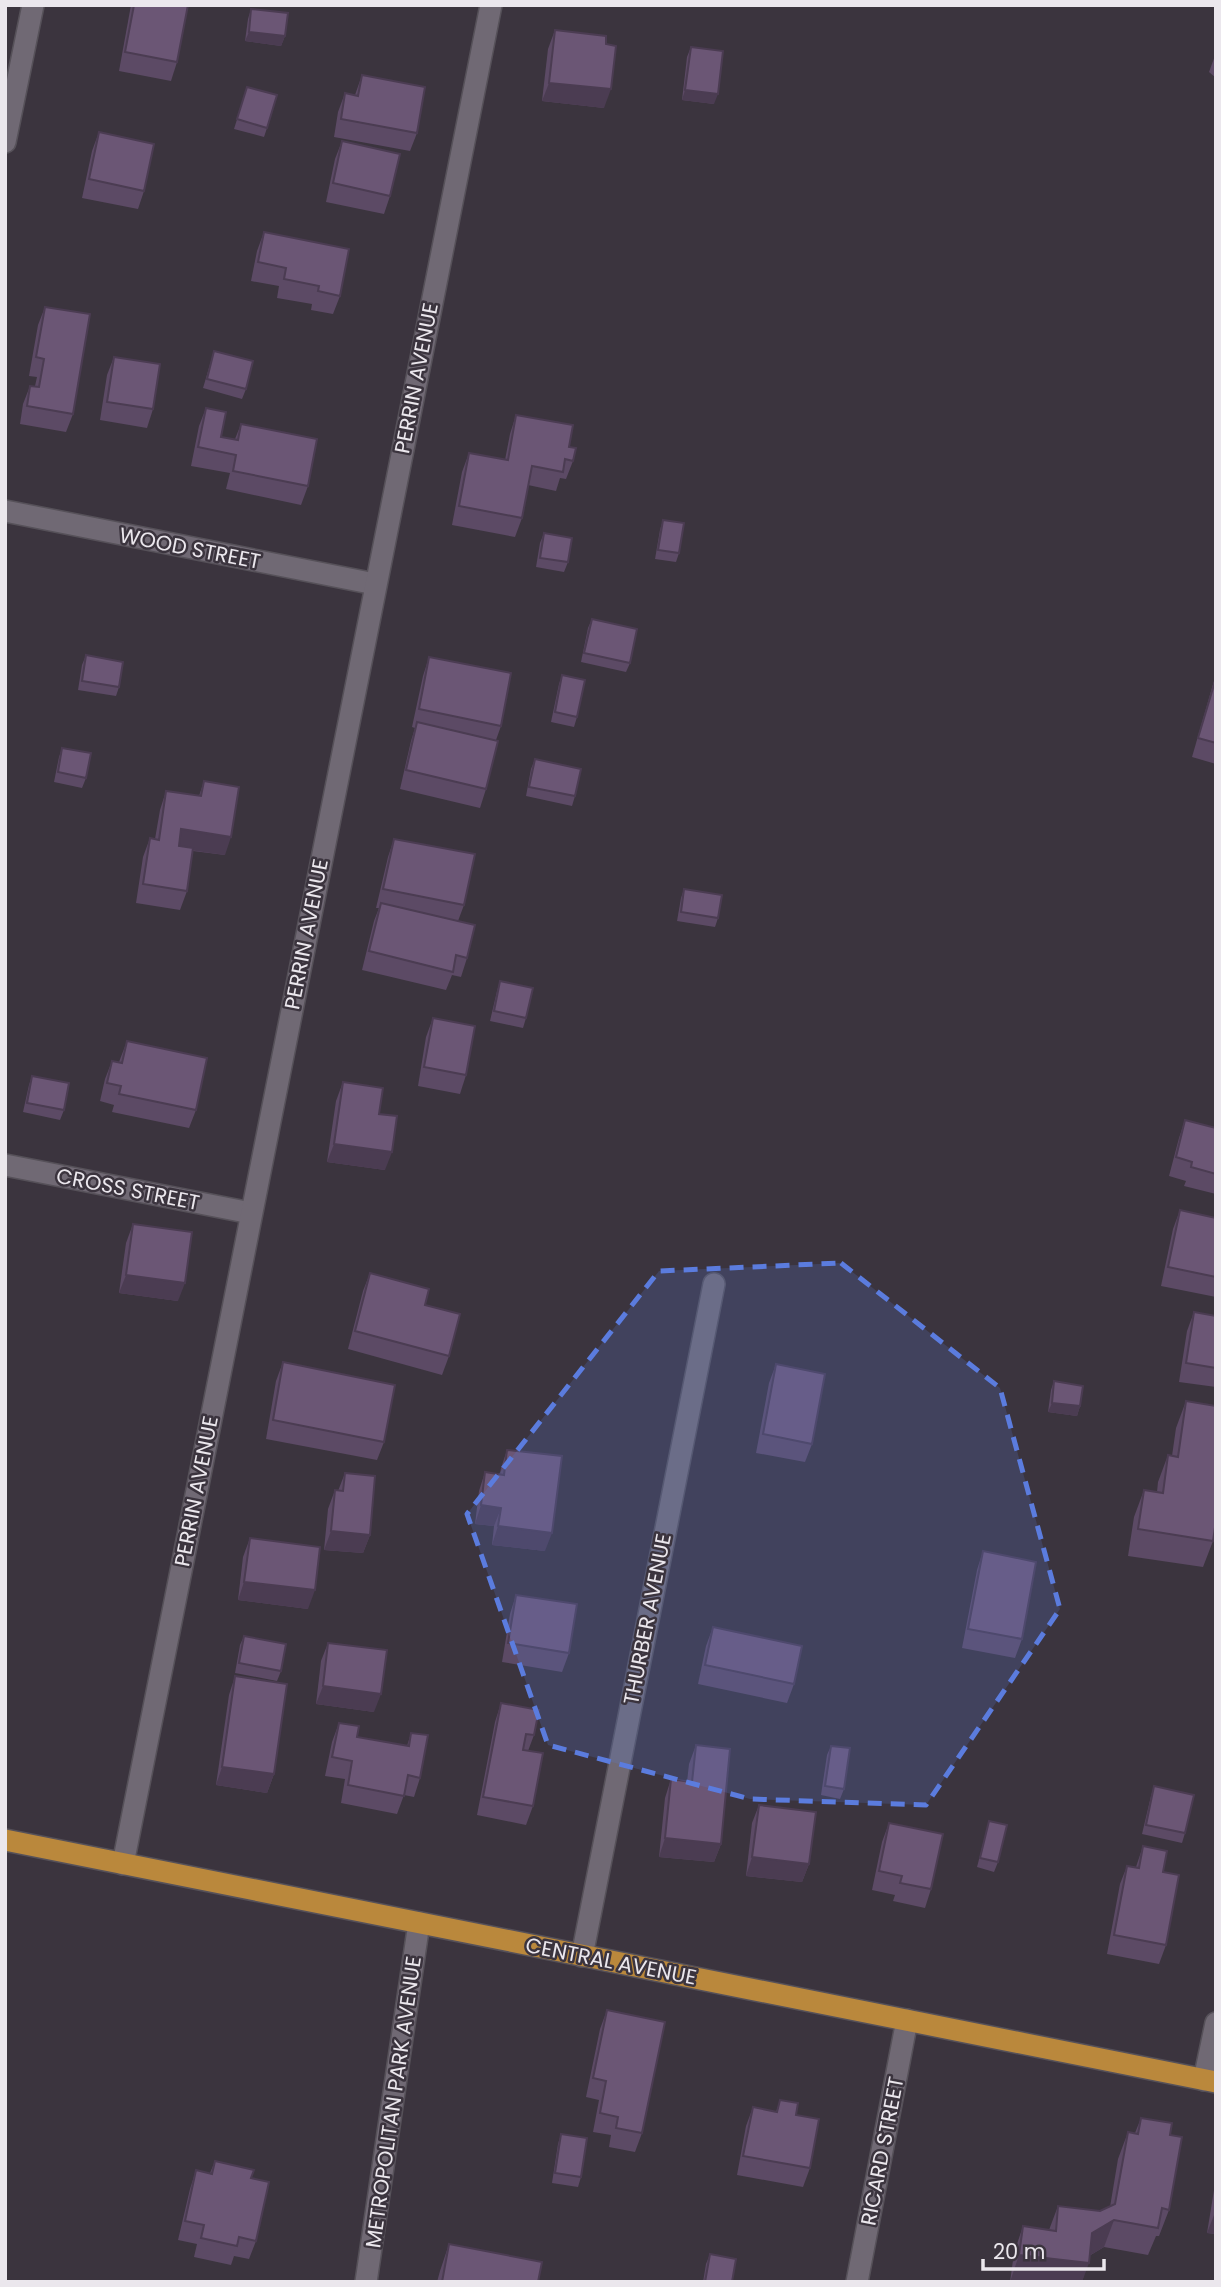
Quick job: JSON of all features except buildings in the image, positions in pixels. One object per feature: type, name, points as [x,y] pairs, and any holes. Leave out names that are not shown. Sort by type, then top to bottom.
[{"type":"main road","name":"CENTRAL AVENUE","points":[[5,1840],[1210,2081]]},
{"type":"street","points":[[5,142],[33,5]]},
{"type":"street","name":"PERRIN AVENUE","points":[[122,1864],[491,5]]},
{"type":"street","name":"WOOD STREET","points":[[5,512],[376,584]]},
{"type":"street","name":"CROSS STREET","points":[[5,1165],[251,1213]]},
{"type":"street","name":"THURBER AVENUE","points":[[582,1956],[714,1284]]},
{"type":"street","name":"METROPOLITAN PARK AVENUE","points":[[366,2282],[419,1923]]},
{"type":"street","name":"RICARD STREET","points":[[857,2282],[907,2020]]},
{"type":"street","points":[[1210,2081],[1216,2022]]},
{"type":"highlighted area","points":[[841,1263],[1000,1388],[1060,1609],[926,1805],[750,1799],[548,1745],[467,1514],[659,1271]]}]
